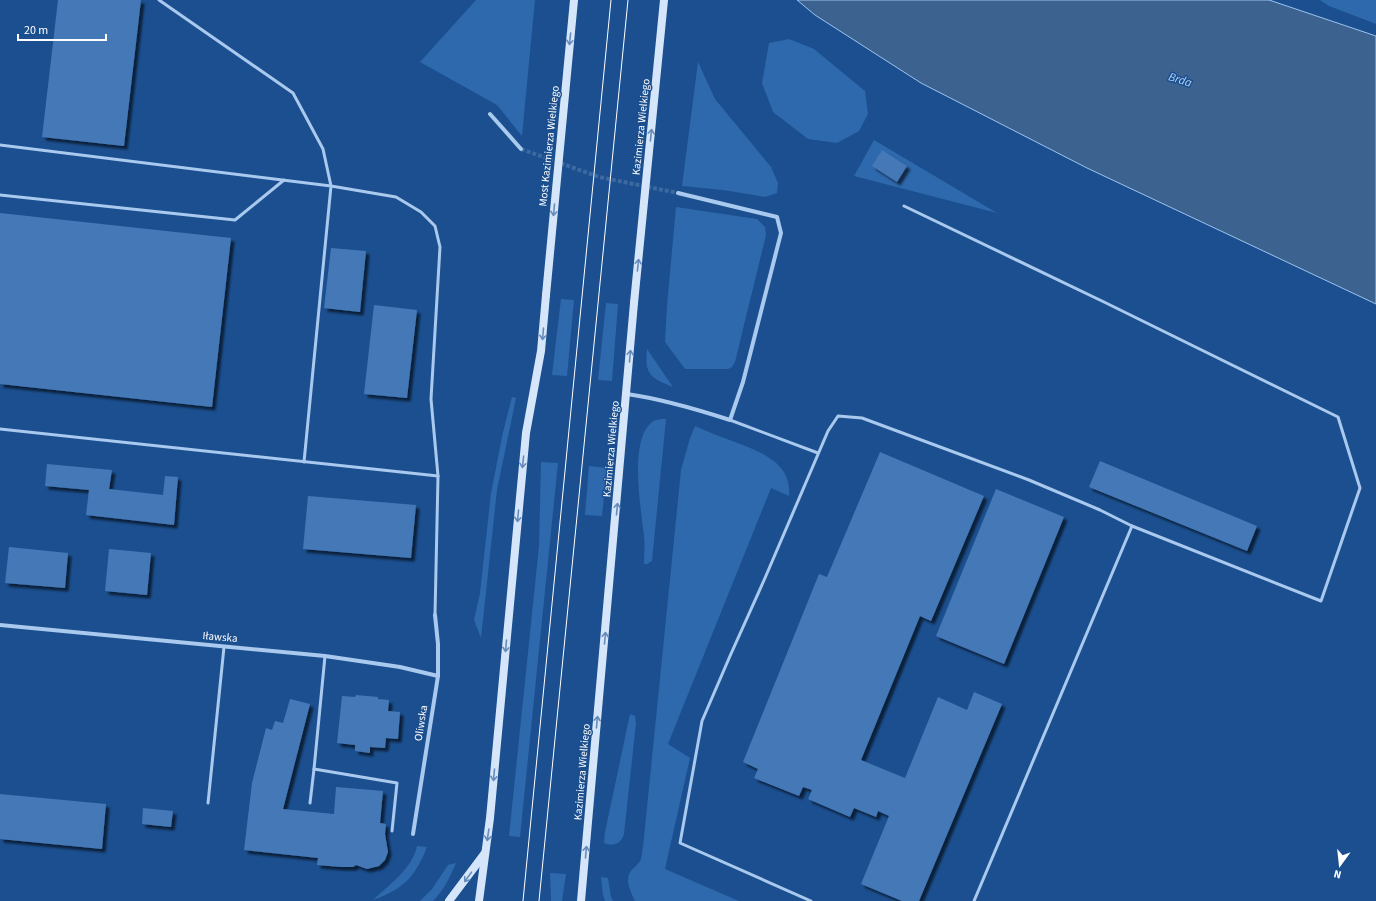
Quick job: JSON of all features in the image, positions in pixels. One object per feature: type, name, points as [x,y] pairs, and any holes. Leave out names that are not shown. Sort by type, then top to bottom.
[{"type":"main road","name":"Most Kazimierza Wielkiego","points":[[486,852],[525,441],[541,351],[574,0]]},
{"type":"main road","name":"Kazimierza Wielkiego","points":[[581,901],[634,303],[664,0]]},
{"type":"main road","points":[[449,901],[486,852]]},
{"type":"main road","points":[[479,901],[486,852]]},
{"type":"main road","points":[[582,890],[588,901]]},
{"type":"street","points":[[490,114],[521,150]]},
{"type":"street","points":[[627,394],[686,406],[730,420],[743,382],[781,233],[777,217],[678,193]]},
{"type":"street","name":"Oliwska","points":[[413,834],[438,676],[438,644],[435,615]]},
{"type":"street","name":"Iławska","points":[[0,625],[325,656],[400,667],[438,676]]},
{"type":"lane","points":[[159,0],[293,92],[323,149],[331,186],[304,462]]},
{"type":"lane","points":[[0,145],[331,186],[396,197],[421,212],[434,226],[440,247],[432,399],[438,476],[435,615]]},
{"type":"lane","points":[[0,195],[236,220],[284,180]]},
{"type":"lane","points":[[811,901],[680,843],[702,721],[818,453],[828,431],[838,416],[862,418],[1029,480],[1100,510],[1132,526],[1322,601],[1360,488],[1338,417],[904,206]]},
{"type":"lane","points":[[730,420],[818,453]]},
{"type":"lane","points":[[0,429],[438,476]]},
{"type":"lane","points":[[974,901],[1132,526]]},
{"type":"lane","points":[[208,804],[224,647]]},
{"type":"lane","points":[[310,803],[325,656]]},
{"type":"lane","points":[[314,769],[396,783],[392,832]]},
{"type":"shaded area","points":[[476,0],[535,0],[522,136],[497,105],[420,62]]},
{"type":"shaded area","points":[[1320,0],[1376,0],[1376,24],[1329,6]]},
{"type":"shaded area","points":[[789,39],[814,49],[865,91],[868,114],[859,131],[837,143],[808,139],[773,112],[762,83],[769,43]]},
{"type":"shaded area","points":[[698,62],[715,99],[771,167],[778,183],[777,193],[765,197],[723,190],[682,186]]},
{"type":"shaded area","points":[[874,140],[997,213],[854,176]]},
{"type":"shaded area","points":[[676,207],[757,219],[765,227],[766,235],[735,362],[732,367],[728,369],[685,369],[665,342]]},
{"type":"shaded area","points":[[561,299],[574,300],[567,376],[552,375]]},
{"type":"shaded area","points":[[606,303],[618,304],[612,381],[598,380]]},
{"type":"shaded area","points":[[647,349],[673,387],[654,378],[648,370],[646,358]]},
{"type":"shaded area","points":[[512,397],[516,398],[497,490],[481,638],[474,620],[480,593],[491,493],[503,432]]},
{"type":"shaded area","points":[[666,419],[652,561],[644,564],[644,539],[638,476],[640,445],[644,432],[651,423],[656,420]]},
{"type":"shaded area","points":[[695,426],[755,450],[773,460],[780,467],[789,485],[789,496],[771,488],[668,744],[690,758],[665,869],[739,901],[635,901],[629,886],[628,878],[631,871],[641,859],[643,847],[681,470]]},
{"type":"shaded area","points":[[541,462],[558,463],[520,837],[509,836],[539,546]]},
{"type":"shaded area","points":[[589,466],[607,468],[602,516],[585,515]]},
{"type":"shaded area","points":[[630,714],[635,716],[636,723],[624,834],[619,842],[610,845],[604,843],[605,832]]},
{"type":"shaded area","points":[[417,846],[427,847],[413,874],[401,886],[384,896],[373,900],[400,876],[410,862]]},
{"type":"shaded area","points":[[456,863],[444,888],[437,897],[433,901],[420,901],[432,889],[448,865]]},
{"type":"shaded area","points":[[550,873],[566,874],[562,901],[551,901]]},
{"type":"shaded area","points":[[601,877],[608,878],[613,901],[605,901]]},
{"type":"water","name":"Brda","points":[[797,0],[1269,0],[1376,36],[1376,304],[1087,168],[921,83],[815,15]]},
{"type":"building","points":[[58,0],[141,0],[124,146],[42,137]]},
{"type":"building","points":[[882,150],[907,166],[897,182],[872,166]]},
{"type":"building","points":[[0,213],[231,238],[212,407],[0,384]]},
{"type":"building","points":[[331,248],[366,251],[360,312],[324,308]]},
{"type":"building","points":[[374,305],[417,310],[407,398],[364,394]]},
{"type":"building","points":[[880,452],[984,496],[931,621],[920,616],[861,760],[905,778],[938,697],[967,710],[974,692],[1002,704],[919,901],[902,901],[861,884],[889,816],[878,811],[876,817],[854,808],[850,817],[808,799],[812,790],[803,787],[799,796],[754,778],[758,769],[743,762],[819,574],[827,577]]},
{"type":"building","points":[[1100,461],[1257,526],[1247,551],[1089,487]]},
{"type":"building","points":[[47,464],[112,470],[109,489],[163,495],[165,476],[178,477],[174,525],[86,515],[89,490],[45,486]]},
{"type":"building","points":[[996,489],[1064,517],[1004,664],[936,636]]},
{"type":"building","points":[[308,496],[416,505],[411,558],[303,549]]},
{"type":"building","points":[[9,547],[68,553],[65,588],[5,583]]},
{"type":"building","points":[[109,549],[151,553],[147,595],[105,591]]},
{"type":"building","points":[[356,695],[378,697],[378,699],[389,700],[388,711],[400,712],[398,739],[386,738],[385,748],[370,747],[370,753],[355,751],[355,745],[337,743],[342,696],[355,697]]},
{"type":"building","points":[[290,699],[310,704],[283,809],[334,814],[336,787],[383,791],[380,823],[386,824],[385,834],[388,852],[385,860],[379,866],[367,869],[356,865],[353,867],[341,867],[317,865],[318,858],[244,850],[252,783],[266,728],[272,730],[275,721],[283,723]]},
{"type":"building","points":[[0,794],[106,804],[102,849],[0,839]]},
{"type":"building","points":[[143,808],[173,811],[171,827],[142,824]]},
{"type":"tunnel","points":[[521,149],[599,177],[678,193]]},
{"type":"tram line","points":[[523,901],[611,0]]},
{"type":"tram line","points":[[539,901],[628,0]]}]
